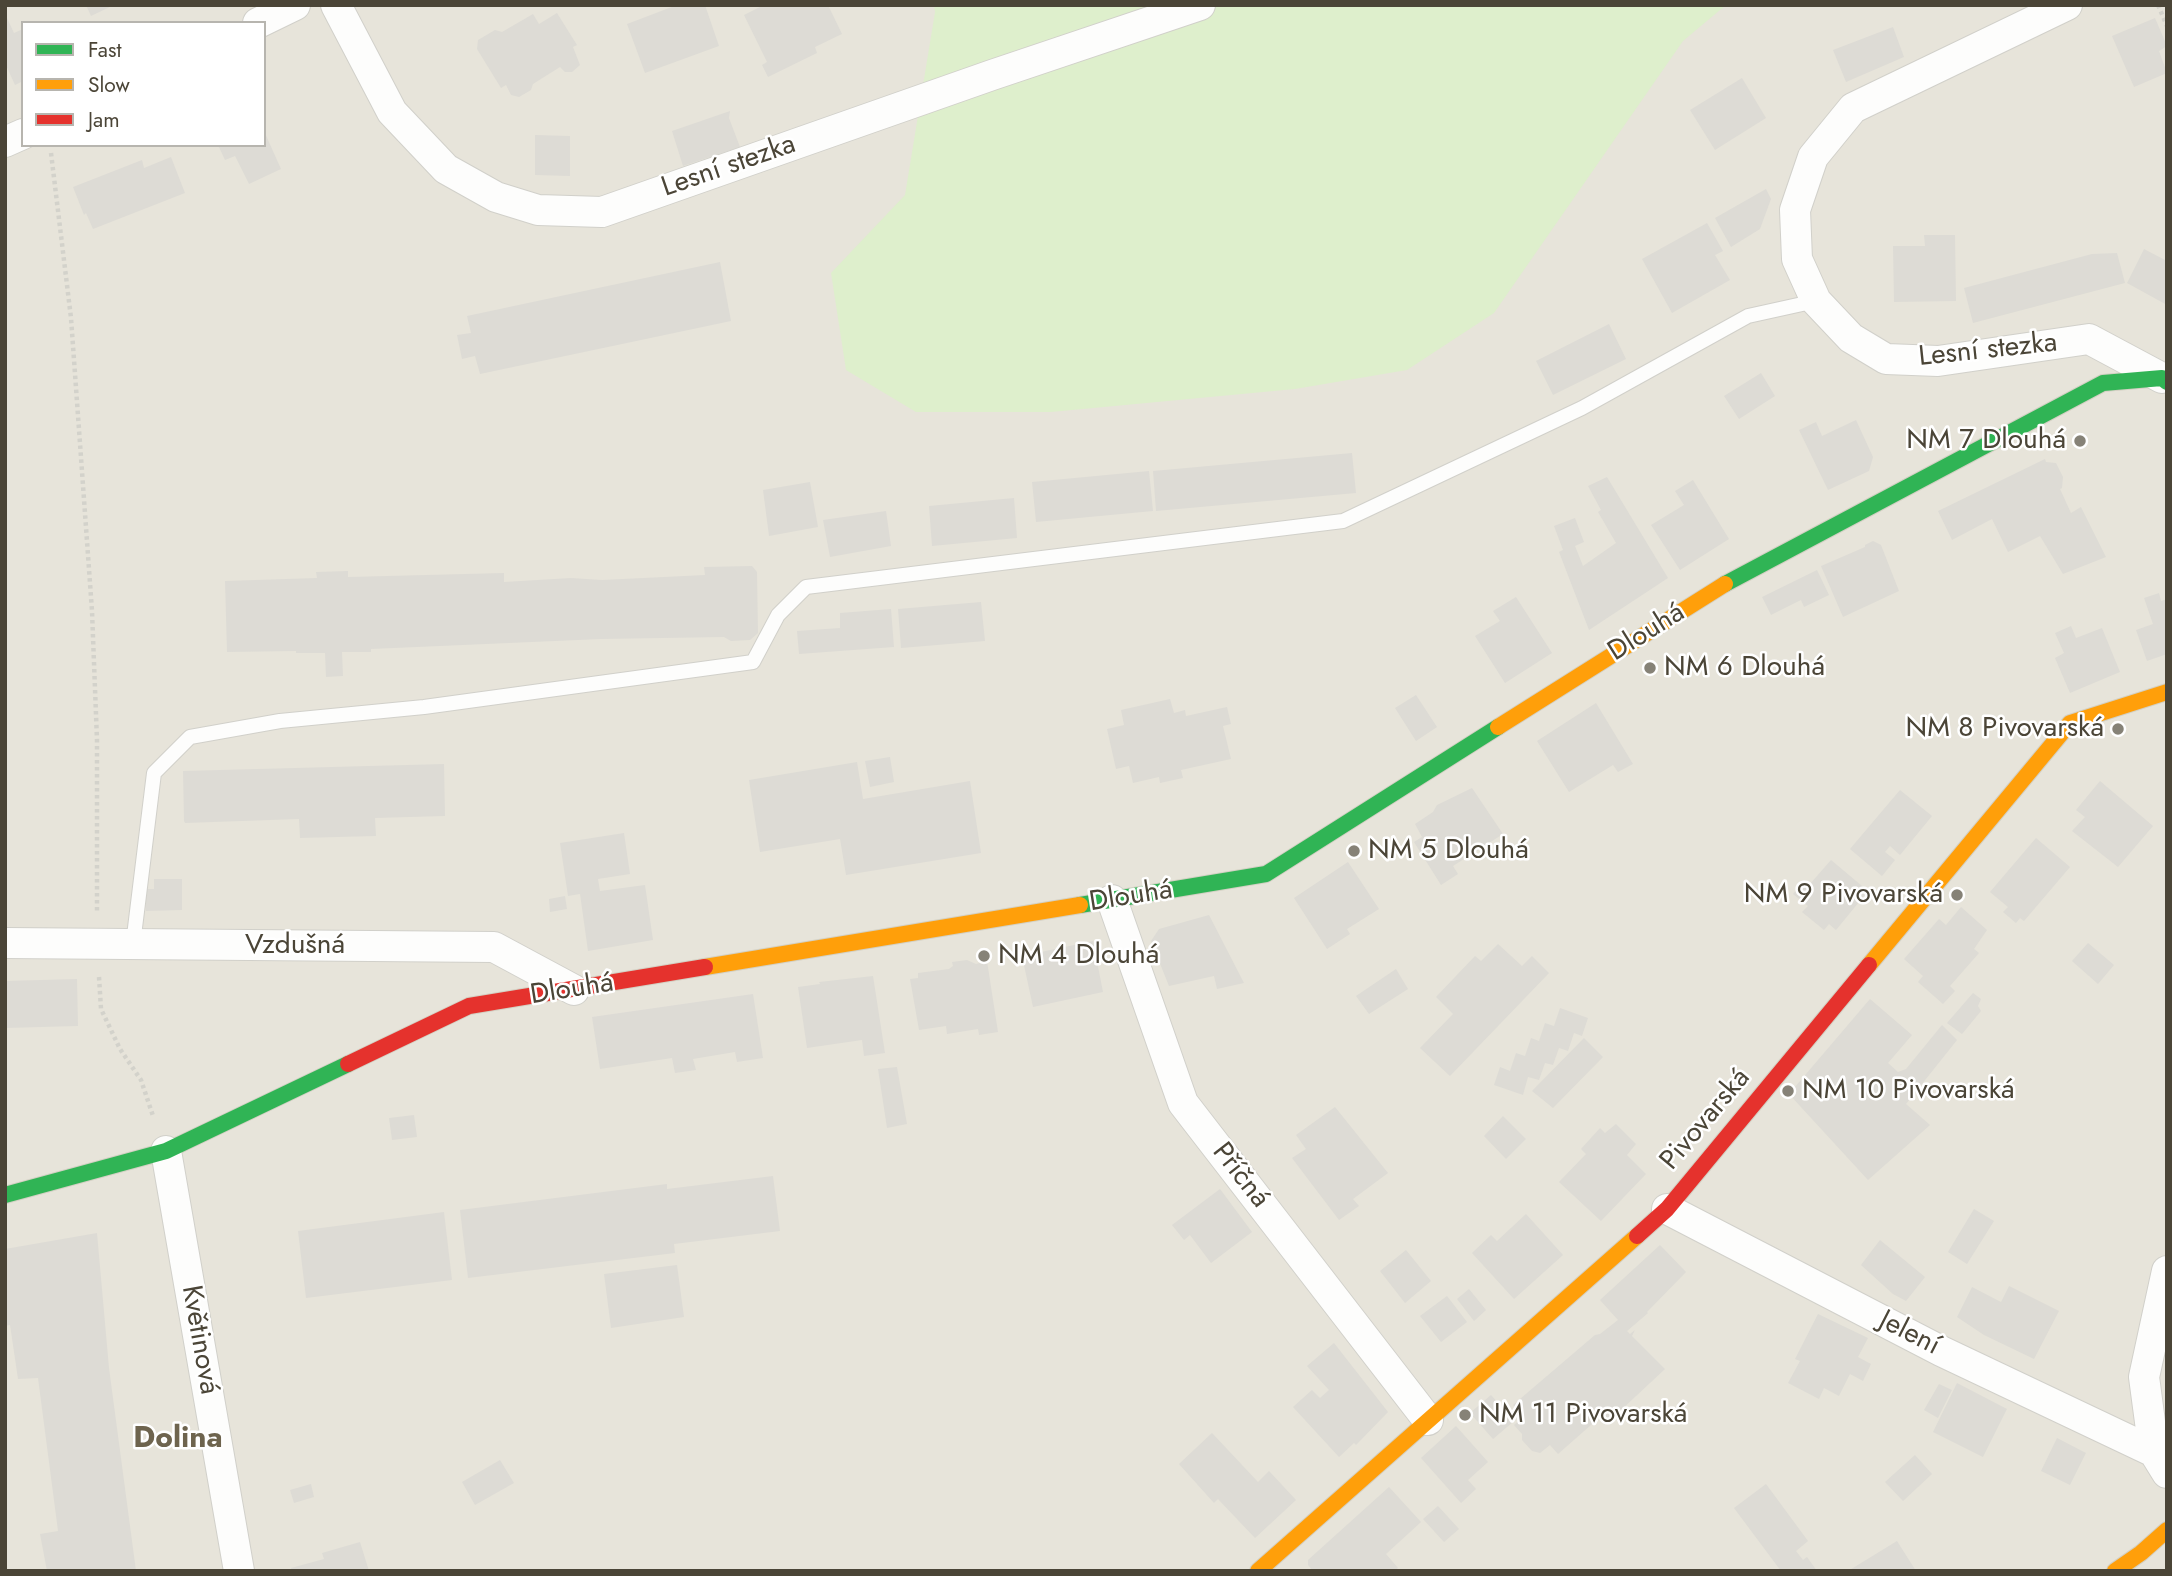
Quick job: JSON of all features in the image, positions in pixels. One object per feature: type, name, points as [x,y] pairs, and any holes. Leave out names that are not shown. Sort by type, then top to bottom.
[{"type":"street","points":[[262,21],[295,5]]},
{"type":"street","name":"Lesní stezka","points":[[337,5],[392,112],[446,169],[496,197],[538,210],[602,212],[1200,5]]},
{"type":"street","name":"Lesní stezka","points":[[2067,5],[1853,108],[1812,158],[1795,210],[1797,259],[1816,301],[1851,338],[1886,359],[1938,361],[2090,339],[2164,380]]},
{"type":"street","points":[[5,142],[21,135]]},
{"type":"street","name":"Dlouhá","points":[[5,1195],[166,1151],[470,1006],[1266,874],[1739,575],[2102,383],[2164,380]]},
{"type":"street","name":"Pivovarská","points":[[1258,1571],[1667,1209],[2070,723],[2167,692]]},
{"type":"street","name":"Příčná","points":[[1112,900],[1183,1103],[1428,1420]]},
{"type":"street","name":"Vzdušná","points":[[5,943],[494,947],[573,990]]},
{"type":"street","name":"Květinová","points":[[166,1151],[239,1571]]},
{"type":"street","name":"Jelení","points":[[1667,1209],[2160,1462]]},
{"type":"street","points":[[2160,1462],[2144,1377],[2167,1270]]},
{"type":"street","points":[[2115,1571],[2167,1530]]},
{"type":"lane","points":[[133,944],[154,772],[190,737],[280,721],[424,707],[753,662],[778,615],[806,587],[1342,521],[1582,408],[1748,316],[1816,301]]},
{"type":"path","points":[[2158,5],[2167,26]]},
{"type":"path","points":[[50,147],[54,162],[71,318],[92,611],[97,740],[97,944],[101,1009],[120,1049],[141,1080],[166,1151]]},
{"type":"shaded area","points":[[5,5],[2167,5],[2167,1571],[5,1571]]},
{"type":"green space","points":[[934,5],[1726,5],[1683,41],[1494,313],[1407,370],[1295,389],[1051,412],[916,412],[846,370],[831,273],[905,195]]},
{"type":"building","points":[[86,5],[114,5],[91,16]]},
{"type":"building","points":[[677,5],[705,5],[719,46],[645,73],[627,24]]},
{"type":"building","points":[[764,5],[828,5],[842,34],[815,47],[817,53],[768,77],[762,65],[767,62],[744,15]]},
{"type":"building","points":[[557,13],[577,45],[573,47],[580,65],[572,72],[565,72],[560,67],[533,84],[531,90],[519,97],[511,95],[506,85],[501,88],[477,49],[478,40],[495,30],[502,32],[533,14],[539,24]]},
{"type":"building","points":[[7,18],[14,33],[21,30],[21,82],[15,85],[5,63]]},
{"type":"building","points":[[2155,18],[2167,46],[2159,51],[2167,73],[2134,87],[2112,36]]},
{"type":"building","points":[[1893,27],[1904,57],[1846,82],[1833,50]]},
{"type":"building","points":[[1742,78],[1766,118],[1715,150],[1690,110]]},
{"type":"building","points":[[730,111],[729,118],[740,147],[683,166],[672,131]]},
{"type":"building","points":[[266,135],[281,169],[249,184],[235,156],[225,160],[219,147],[266,147]]},
{"type":"building","points":[[535,135],[570,136],[570,176],[535,175]]},
{"type":"building","points":[[171,157],[185,193],[93,229],[86,213],[84,215],[73,187],[142,160],[144,168]]},
{"type":"building","points":[[1766,189],[1771,199],[1760,229],[1731,247],[1715,218]]},
{"type":"building","points":[[1707,223],[1723,251],[1715,255],[1730,280],[1672,313],[1642,259]]},
{"type":"building","points":[[1924,235],[1955,235],[1956,301],[1894,302],[1893,246],[1925,246]]},
{"type":"building","points":[[2144,249],[2167,261],[2167,305],[2127,283]]},
{"type":"building","points":[[2117,253],[2125,283],[1973,323],[1964,288],[2092,254]]},
{"type":"building","points":[[720,262],[731,321],[480,374],[475,356],[462,359],[457,335],[471,333],[467,316]]},
{"type":"building","points":[[1609,324],[1626,359],[1553,395],[1536,361]]},
{"type":"building","points":[[1761,373],[1775,396],[1739,419],[1724,396]]},
{"type":"building","points":[[1856,420],[1873,457],[1869,471],[1828,490],[1799,430],[1816,422],[1822,436]]},
{"type":"building","points":[[1352,453],[1356,493],[1156,511],[1153,471]]},
{"type":"building","points":[[2045,459],[2046,462],[2056,463],[2063,477],[2060,489],[2071,513],[2081,507],[2106,557],[2063,574],[2040,536],[2008,552],[1992,519],[1952,540],[1938,511]]},
{"type":"building","points":[[1149,471],[1153,511],[1036,522],[1032,482]]},
{"type":"building","points":[[1607,477],[1668,578],[1589,630],[1559,552],[1563,550],[1554,526],[1575,518],[1584,542],[1575,546],[1583,566],[1616,543],[1598,512],[1601,510],[1588,486]]},
{"type":"building","points":[[1693,480],[1729,539],[1680,570],[1651,525],[1684,505],[1675,491]]},
{"type":"building","points":[[810,482],[818,527],[769,536],[763,490]]},
{"type":"building","points":[[1014,498],[1017,538],[932,546],[929,506]]},
{"type":"building","points":[[886,511],[891,546],[830,557],[823,520]]},
{"type":"building","points":[[1873,541],[1881,545],[1899,591],[1843,617],[1821,566]]},
{"type":"building","points":[[752,566],[757,572],[758,633],[750,640],[731,641],[724,637],[601,639],[371,649],[371,652],[342,652],[343,676],[326,677],[325,653],[227,652],[225,581],[317,578],[316,572],[348,571],[348,577],[504,573],[504,582],[571,578],[602,580],[705,575],[704,567]]},
{"type":"building","points":[[1817,570],[1829,595],[1804,607],[1801,600],[1771,615],[1762,597]]},
{"type":"building","points":[[2159,593],[2161,601],[2167,599],[2167,654],[2147,661],[2136,630],[2153,624],[2144,598]]},
{"type":"building","points":[[1516,597],[1552,653],[1505,683],[1475,636],[1500,621],[1493,611]]},
{"type":"building","points":[[981,602],[985,641],[901,648],[898,609]]},
{"type":"building","points":[[891,609],[894,647],[799,654],[797,631],[840,628],[840,613]]},
{"type":"building","points":[[2071,626],[2076,638],[2102,628],[2120,672],[2070,693],[2055,658],[2064,653],[2055,633]]},
{"type":"building","points":[[1416,695],[1437,727],[1416,741],[1395,708]]},
{"type":"building","points":[[1170,699],[1174,713],[1185,710],[1186,716],[1227,707],[1231,724],[1223,726],[1231,759],[1181,770],[1183,778],[1160,783],[1159,777],[1133,783],[1129,766],[1116,769],[1107,729],[1124,725],[1121,710]]},
{"type":"building","points":[[1596,703],[1633,764],[1618,772],[1613,765],[1569,792],[1537,741]]},
{"type":"building","points":[[890,757],[894,782],[870,787],[865,761]]},
{"type":"building","points":[[857,762],[863,799],[970,781],[981,853],[846,875],[840,839],[760,852],[749,780]]},
{"type":"building","points":[[444,764],[445,816],[375,818],[376,836],[300,838],[299,819],[184,821],[183,771]]},
{"type":"building","points":[[2100,781],[2153,826],[2118,867],[2072,831],[2085,817],[2076,810]]},
{"type":"building","points":[[1472,788],[1503,834],[1453,866],[1458,874],[1441,885],[1414,842],[1422,837],[1415,824],[1433,812],[1437,805]]},
{"type":"building","points":[[1900,790],[1932,816],[1900,855],[1890,846],[1885,852],[1895,860],[1882,876],[1850,849]]},
{"type":"building","points":[[624,833],[630,874],[598,879],[600,891],[645,885],[653,940],[588,951],[580,894],[568,896],[560,843]]},
{"type":"building","points":[[2036,838],[2070,867],[2024,921],[2020,918],[2016,923],[2003,912],[2008,907],[1990,892]]},
{"type":"building","points":[[1831,860],[1868,891],[1836,930],[1829,924],[1824,930],[1802,912],[1808,906],[1793,894],[1805,880],[1810,884]]},
{"type":"building","points":[[1348,862],[1379,909],[1347,929],[1350,934],[1327,949],[1294,898]]},
{"type":"building","points":[[154,879],[182,879],[182,910],[146,911],[145,889],[154,889]]},
{"type":"building","points":[[565,896],[567,909],[550,912],[549,899]]},
{"type":"building","points":[[1961,907],[1987,930],[1974,949],[1979,953],[1950,986],[1955,991],[1943,1004],[1918,982],[1923,976],[1904,959],[1939,919],[1946,925]]},
{"type":"building","points":[[1209,915],[1244,983],[1217,989],[1214,976],[1169,986],[1151,941],[1159,929]]},
{"type":"building","points":[[1093,941],[1103,992],[1033,1007],[1022,956]]},
{"type":"building","points":[[2088,943],[2114,965],[2098,984],[2072,961]]},
{"type":"building","points":[[1498,944],[1522,966],[1532,956],[1549,973],[1450,1076],[1420,1048],[1453,1014],[1436,997],[1475,956],[1481,961]]},
{"type":"building","points":[[967,960],[976,964],[987,961],[998,1032],[979,1035],[978,1029],[947,1034],[946,1026],[919,1030],[910,979],[918,978],[918,973],[949,969],[953,966],[952,962]]},
{"type":"building","points":[[1396,969],[1408,989],[1369,1014],[1356,996]]},
{"type":"building","points":[[873,976],[885,1053],[864,1056],[862,1040],[807,1048],[798,987]]},
{"type":"building","points":[[77,979],[78,1026],[5,1028],[5,981]]},
{"type":"building","points":[[1973,993],[1981,999],[1978,1006],[1981,1011],[1962,1034],[1947,1023]]},
{"type":"building","points":[[753,994],[763,1058],[737,1062],[735,1052],[693,1059],[696,1070],[675,1073],[672,1058],[600,1069],[592,1017]]},
{"type":"building","points":[[1870,999],[1912,1035],[1888,1063],[1898,1072],[1906,1069],[1942,1025],[1957,1040],[1906,1104],[1930,1125],[1868,1180],[1789,1094]]},
{"type":"building","points":[[1560,1008],[1588,1018],[1582,1036],[1574,1033],[1568,1051],[1559,1048],[1553,1065],[1545,1063],[1539,1080],[1528,1077],[1523,1095],[1494,1085],[1500,1067],[1510,1071],[1516,1053],[1525,1056],[1531,1038],[1539,1041],[1545,1023],[1554,1026]]},
{"type":"building","points":[[1584,1038],[1603,1057],[1553,1108],[1532,1091]]},
{"type":"building","points":[[897,1067],[907,1124],[887,1128],[878,1069]]},
{"type":"building","points":[[1335,1107],[1388,1173],[1353,1199],[1359,1206],[1339,1220],[1292,1158],[1306,1149],[1296,1135]]},
{"type":"building","points":[[414,1115],[417,1137],[392,1140],[389,1118]]},
{"type":"building","points":[[1503,1116],[1526,1139],[1506,1159],[1484,1136]]},
{"type":"building","points":[[1616,1124],[1636,1144],[1627,1155],[1646,1174],[1601,1221],[1559,1182],[1586,1154],[1581,1149],[1600,1128],[1605,1133]]},
{"type":"building","points":[[773,1176],[780,1231],[674,1244],[675,1253],[468,1278],[460,1210],[667,1184],[667,1189]]},
{"type":"building","points":[[1220,1189],[1252,1232],[1211,1263],[1190,1235],[1184,1240],[1172,1225]]},
{"type":"building","points":[[1974,1209],[1994,1221],[1967,1264],[1948,1252]]},
{"type":"building","points":[[444,1212],[452,1280],[306,1298],[298,1231]]},
{"type":"building","points":[[1526,1214],[1563,1255],[1514,1299],[1472,1253],[1491,1235],[1497,1241]]},
{"type":"building","points":[[97,1233],[109,1368],[136,1571],[47,1571],[40,1534],[58,1531],[38,1378],[18,1379],[10,1325],[5,1326],[5,1249]]},
{"type":"building","points":[[1880,1240],[1925,1277],[1906,1301],[1893,1294],[1861,1265]]},
{"type":"building","points":[[1660,1245],[1686,1272],[1648,1313],[1627,1331],[1630,1334],[1635,1330],[1632,1336],[1665,1369],[1606,1424],[1600,1417],[1558,1454],[1550,1445],[1540,1453],[1532,1451],[1514,1425],[1523,1417],[1513,1405],[1595,1335],[1618,1320],[1600,1300]]},
{"type":"building","points":[[1406,1250],[1431,1281],[1405,1303],[1380,1271]]},
{"type":"building","points":[[677,1265],[684,1317],[611,1328],[604,1274]]},
{"type":"building","points":[[2009,1286],[2059,1311],[2034,1359],[1984,1335],[1957,1317],[1972,1287],[2001,1302]]},
{"type":"building","points":[[1469,1289],[1486,1310],[1474,1321],[1457,1299]]},
{"type":"building","points":[[1447,1296],[1467,1322],[1441,1342],[1420,1316]]},
{"type":"building","points":[[1818,1314],[1868,1338],[1858,1357],[1871,1364],[1863,1381],[1850,1374],[1839,1396],[1824,1388],[1819,1399],[1788,1383],[1800,1361],[1795,1359]]},
{"type":"building","points":[[1334,1343],[1388,1412],[1356,1445],[1354,1443],[1339,1457],[1293,1407],[1312,1390],[1320,1398],[1329,1390],[1307,1366]]},
{"type":"building","points":[[1957,1383],[2007,1409],[1983,1457],[1933,1432]]},
{"type":"building","points":[[1939,1384],[1952,1390],[1938,1418],[1924,1410]]},
{"type":"building","points":[[1491,1395],[1514,1421],[1493,1439],[1470,1413]]},
{"type":"building","points":[[1456,1426],[1488,1462],[1468,1480],[1476,1489],[1461,1503],[1421,1458]]},
{"type":"building","points":[[1212,1433],[1258,1482],[1269,1471],[1296,1500],[1255,1538],[1218,1499],[1214,1503],[1179,1464]]},
{"type":"building","points":[[2057,1438],[2086,1453],[2070,1485],[2041,1471]]},
{"type":"building","points":[[1915,1455],[1932,1474],[1903,1501],[1885,1482]]},
{"type":"building","points":[[500,1460],[514,1483],[475,1505],[462,1482]]},
{"type":"building","points":[[311,1484],[314,1497],[294,1503],[290,1490]]},
{"type":"building","points":[[1766,1484],[1808,1541],[1796,1551],[1803,1560],[1807,1557],[1817,1571],[1781,1571],[1734,1508]]},
{"type":"building","points":[[1389,1487],[1421,1522],[1386,1554],[1398,1568],[1394,1571],[1313,1571],[1308,1560]]},
{"type":"building","points":[[1438,1506],[1459,1529],[1444,1542],[1423,1519]]},
{"type":"building","points":[[1897,1541],[1916,1571],[1848,1571]]},
{"type":"building","points":[[360,1542],[369,1571],[292,1571],[291,1568],[324,1559],[322,1553]]},
{"type":"traffic: fast","points":[[1725,584],[2103,383],[2162,378],[2167,382]]},
{"type":"traffic: fast","points":[[1080,905],[1266,874],[1498,727]]},
{"type":"traffic: fast","points":[[5,1195],[166,1151],[348,1064]]},
{"type":"traffic: slow","points":[[1498,727],[1725,584]]},
{"type":"traffic: slow","points":[[1869,965],[2070,723],[2167,692]]},
{"type":"traffic: slow","points":[[705,967],[1080,905]]},
{"type":"traffic: slow","points":[[1258,1571],[1637,1236]]},
{"type":"traffic: slow","points":[[2115,1571],[2167,1530]]},
{"type":"traffic: jam","points":[[1637,1236],[1667,1209],[1869,965]]},
{"type":"traffic: jam","points":[[348,1064],[469,1006],[705,967]]},
{"type":"place","name":"NM 7 Dlouhá","points":[[2080,441]]},
{"type":"place","name":"NM 6 Dlouhá","points":[[1650,668]]},
{"type":"place","name":"NM 8 Pivovarská","points":[[2118,729]]},
{"type":"place","name":"NM 5 Dlouhá","points":[[1354,851]]},
{"type":"place","name":"NM 9 Pivovarská","points":[[1957,895]]},
{"type":"place","name":"NM 4 Dlouhá","points":[[984,956]]},
{"type":"place","name":"NM 10 Pivovarská","points":[[1788,1091]]},
{"type":"place","name":"NM 11 Pivovarská","points":[[1465,1415]]},
{"type":"district","name":"Dolina","points":[[178,1440]]}]
